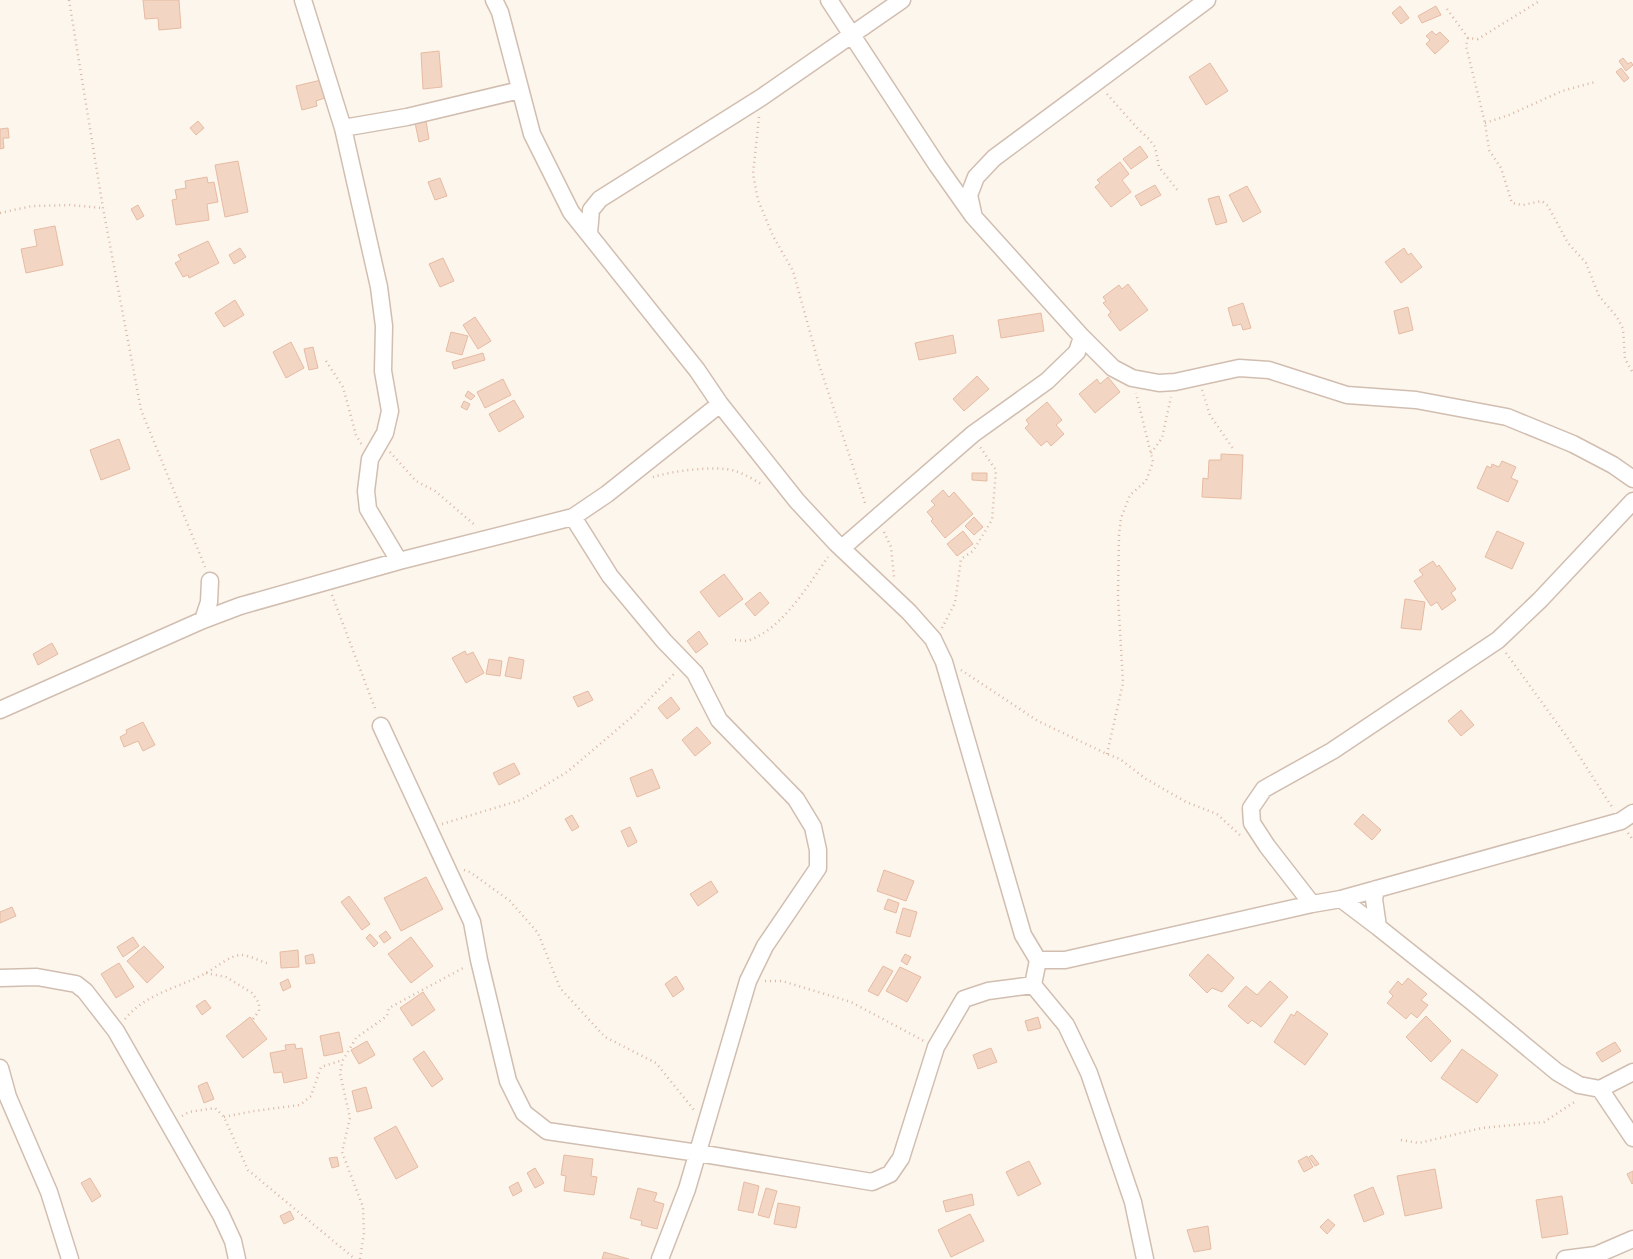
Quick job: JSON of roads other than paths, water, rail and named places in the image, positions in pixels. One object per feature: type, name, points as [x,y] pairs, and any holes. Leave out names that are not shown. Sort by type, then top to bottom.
[{"type":"street","points":[[303,0],[343,128],[379,287],[384,326],[383,371],[390,411],[385,433],[370,459],[366,491],[368,509],[400,561]]},
{"type":"street","points":[[494,0],[500,12],[532,134],[571,212],[697,370],[720,404],[797,501],[840,546],[909,612],[933,639],[944,662],[1023,935],[1038,960],[1033,985]]},
{"type":"street","points":[[829,0],[937,165],[973,216],[1082,338],[1114,368],[1132,378],[1159,384],[1239,368],[1269,370],[1347,395],[1416,400],[1507,417],[1574,444],[1613,465],[1633,479]]},
{"type":"street","points":[[589,234],[591,210],[600,199],[762,97],[902,0]]},
{"type":"street","points":[[973,216],[969,195],[976,177],[994,158],[1207,0]]},
{"type":"street","points":[[343,128],[407,116],[520,90]]},
{"type":"street","points":[[840,546],[878,516],[973,434],[1047,381],[1077,352],[1082,338]]},
{"type":"street","points":[[0,710],[203,620],[240,606],[400,561],[573,517],[607,494],[720,404]]},
{"type":"street","points":[[1312,904],[1267,846],[1252,822],[1251,808],[1264,789],[1332,751],[1498,640],[1540,600],[1633,501]]},
{"type":"street","points":[[573,517],[610,576],[664,641],[696,673],[719,720],[796,799],[813,827],[818,850],[818,868],[765,946],[748,981],[687,1189],[660,1259]]},
{"type":"street","points":[[203,620],[209,602],[210,581]]},
{"type":"street","points":[[381,726],[472,922],[479,960],[508,1081],[524,1113],[547,1131],[698,1153],[872,1182],[890,1174],[901,1158],[936,1047],[964,999],[988,991],[1033,985]]},
{"type":"street","points":[[1038,960],[1065,960],[1341,899],[1627,817]]},
{"type":"street","points":[[1376,889],[1374,899],[1378,927]]},
{"type":"street","points":[[1341,899],[1557,1072],[1579,1085],[1595,1088],[1633,1072]]},
{"type":"street","points":[[0,978],[37,977],[76,984],[85,991],[116,1031],[221,1216],[233,1241],[237,1259]]},
{"type":"street","points":[[1033,985],[1066,1025],[1089,1073],[1133,1202],[1145,1259]]},
{"type":"street","points":[[0,1068],[8,1097],[49,1192],[70,1259]]},
{"type":"street","points":[[1595,1088],[1633,1138]]},
{"type":"street","points":[[1565,1259],[1596,1255],[1633,1240]]}]
